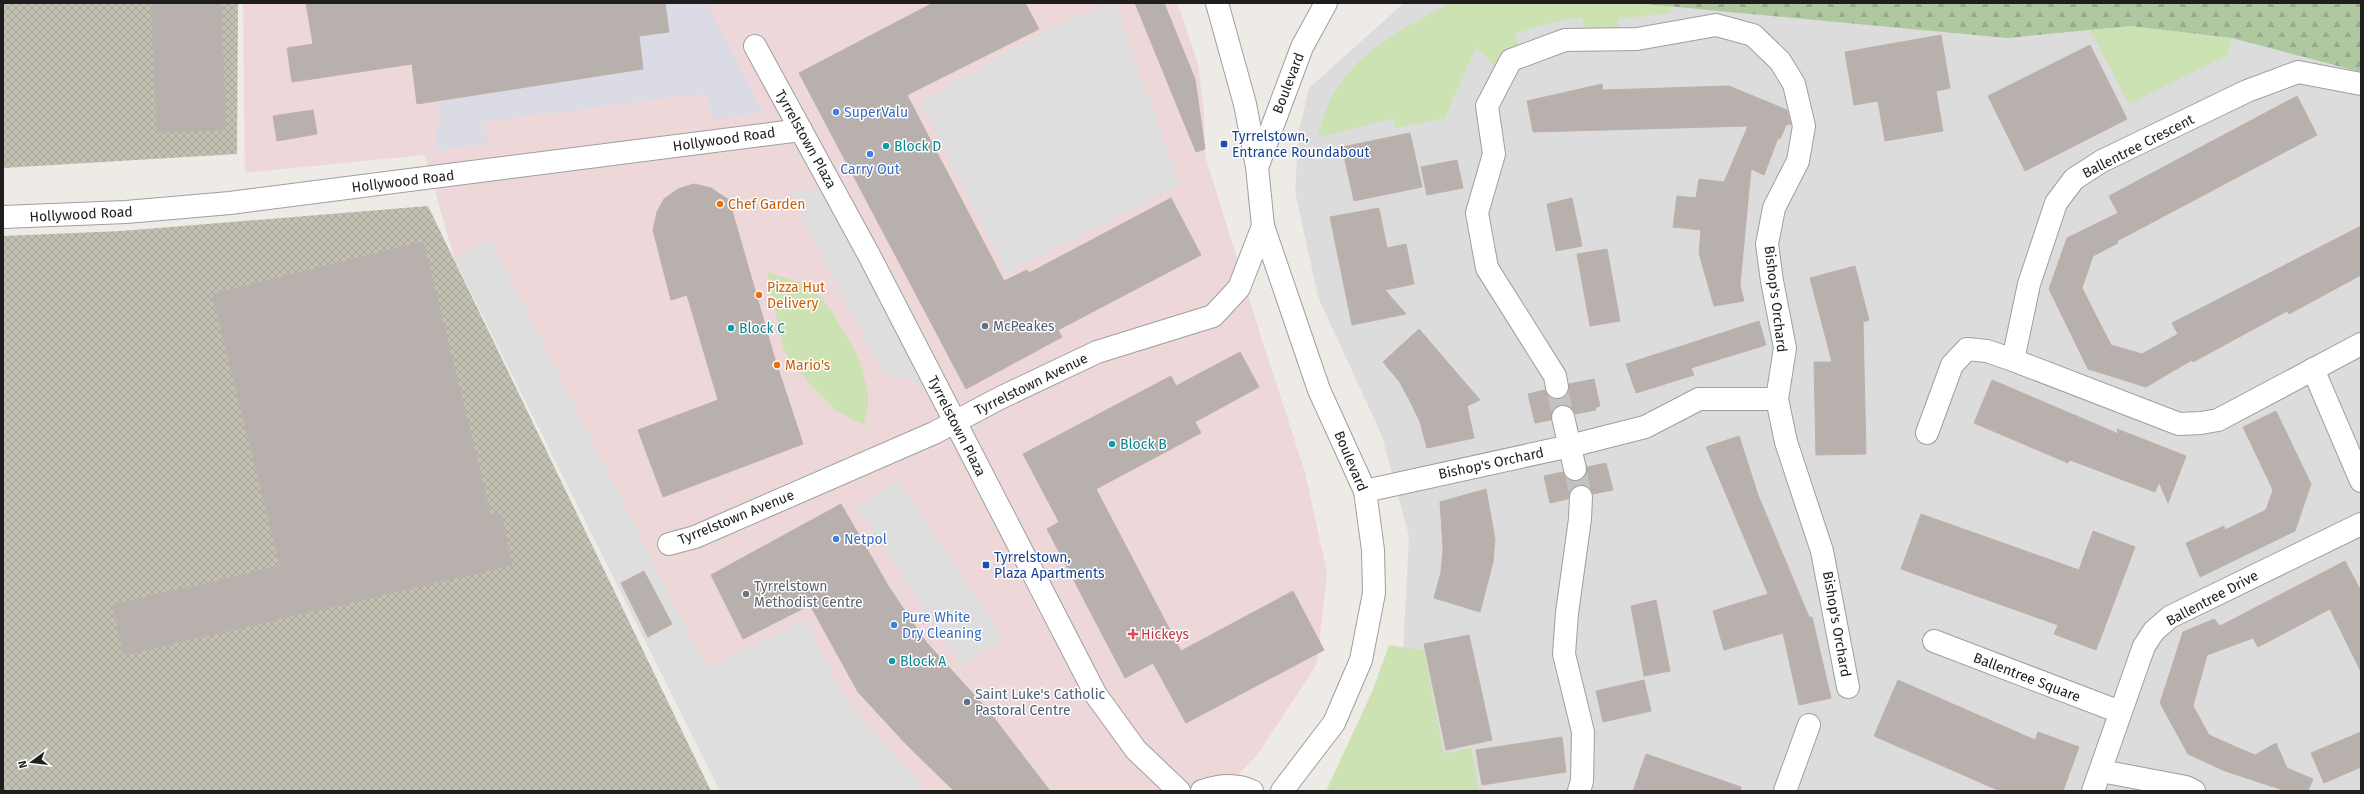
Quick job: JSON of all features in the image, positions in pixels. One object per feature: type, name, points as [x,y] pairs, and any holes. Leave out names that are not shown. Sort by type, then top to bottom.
[{"type":"street","name":"Boulevard","points":[[1217,3],[1236,64],[1257,167],[1263,226],[1319,390],[1365,491],[1373,550],[1374,592],[1362,660],[1334,723],[1282,791]]},
{"type":"street","name":"Boulevard","points":[[1257,167],[1302,47],[1326,3]]},
{"type":"street","name":"Bishop's Orchard","points":[[1557,387],[1556,376],[1487,268],[1477,213],[1494,154],[1486,106],[1510,60],[1565,40],[1637,39],[1716,25],[1753,35],[1780,61],[1794,84],[1804,126],[1798,161],[1774,208],[1767,244],[1772,282],[1785,348],[1777,399],[1786,442],[1822,551],[1848,687]]},
{"type":"street","name":"Tyrrelstown Plaza","points":[[754,46],[869,254],[1096,695],[1136,750],[1179,791]]},
{"type":"street","name":"Ballentree Crescent","points":[[2013,360],[2029,284],[2056,203],[2074,179],[2102,161],[2246,91],[2298,72],[2361,84]]},
{"type":"street","name":"Hollywood Road","points":[[3,217],[126,212],[230,203],[801,130]]},
{"type":"street","name":"Tyrrelstown Avenue","points":[[669,544],[695,537],[934,433],[1000,398],[1098,352],[1169,328],[1213,316],[1239,288],[1263,226]]},
{"type":"street","points":[[1928,433],[1952,365],[1967,350],[1987,351],[2013,360],[2179,424],[2218,420],[2361,344]]},
{"type":"street","points":[[2313,369],[2361,481]]},
{"type":"street","name":"Bishop's Orchard","points":[[1365,491],[1570,446],[1645,427],[1699,399],[1777,399]]},
{"type":"street","points":[[1562,417],[1575,469]]},
{"type":"street","points":[[1579,791],[1582,781],[1583,732],[1564,654],[1567,613],[1580,519],[1581,497]]},
{"type":"street","name":"Ballentree Drive","points":[[2094,791],[2144,646],[2154,631],[2170,617],[2361,524]]},
{"type":"street","name":"Ballentree Square","points":[[1934,641],[2120,712]]},
{"type":"street","points":[[1786,791],[1809,725]]},
{"type":"street","points":[[2101,771],[2186,787],[2194,791]]},
{"type":"street","points":[[1202,791],[1218,786],[1234,785],[1252,791]]},
{"type":"shaded area","points":[[3,3],[238,3],[237,154],[3,168]]},
{"type":"shaded area","points":[[243,3],[1176,3],[1180,9],[1198,64],[1204,111],[1205,155],[1263,343],[1305,472],[1327,573],[1317,664],[1258,754],[1223,791],[722,791],[454,258],[425,155],[245,173]]},
{"type":"shaded area","points":[[665,3],[706,3],[763,112],[713,120],[707,93],[483,122],[488,144],[435,150],[436,129],[441,127],[431,61],[454,99],[643,69],[639,36],[669,32]]},
{"type":"shaded area","points":[[1110,3],[1115,3],[1180,184],[1006,274],[920,102],[1043,32]]},
{"type":"shaded area","points":[[1404,3],[2361,3],[2361,791],[1345,791],[1403,653],[1409,536],[1382,436],[1318,297],[1295,191],[1299,131],[1309,88]]},
{"type":"shaded area","points":[[789,190],[824,191],[921,383],[882,372]]},
{"type":"shaded area","points":[[428,206],[711,791],[3,791],[3,236],[121,231]]},
{"type":"shaded area","points":[[491,240],[706,668],[805,620],[845,698],[926,791],[720,791],[454,258]]},
{"type":"shaded area","points":[[898,480],[1002,639],[961,666],[857,508]]},
{"type":"green space","points":[[1451,3],[1635,3],[1671,6],[1671,13],[1618,19],[1619,32],[1583,31],[1583,18],[1557,21],[1515,34],[1519,45],[1494,65],[1476,47],[1445,118],[1395,128],[1394,118],[1318,137],[1325,111],[1336,89],[1350,71],[1367,54],[1386,40],[1406,27]]},
{"type":"green space","points":[[1635,3],[2361,3],[2361,72],[2232,38],[2131,26],[2007,38]]},
{"type":"green space","points":[[2131,26],[2232,38],[2228,55],[2129,104],[2090,30]]},
{"type":"green space","points":[[767,272],[812,286],[833,313],[857,354],[868,390],[868,408],[864,425],[836,411],[809,383],[784,351]]},
{"type":"green space","points":[[1389,645],[1424,650],[1444,754],[1471,748],[1479,791],[1470,789],[1468,791],[1326,791],[1372,692]]},
{"type":"building","points":[[151,3],[221,3],[226,130],[157,132]]},
{"type":"building","points":[[306,3],[665,3],[669,32],[639,36],[643,69],[417,104],[412,64],[292,82],[287,48],[313,44]]},
{"type":"building","name":"Block D","points":[[933,3],[1025,3],[1039,29],[907,95],[1004,281],[1027,270],[1029,273],[1171,198],[1201,255],[1058,330],[1062,337],[966,389],[799,73]]},
{"type":"building","points":[[1135,3],[1164,3],[1195,79],[1205,149],[1196,152]]},
{"type":"building","points":[[1941,35],[1950,88],[1936,91],[1943,131],[1885,141],[1878,101],[1854,105],[1845,52]]},
{"type":"building","points":[[2090,45],[2127,119],[2025,171],[1988,96]]},
{"type":"building","points":[[1602,84],[1603,90],[1729,86],[1787,110],[1791,124],[1786,125],[1780,139],[1778,138],[1764,175],[1751,169],[1740,285],[1744,301],[1714,306],[1699,253],[1701,230],[1673,227],[1677,196],[1696,198],[1699,179],[1724,182],[1748,126],[1533,132],[1527,101]]},
{"type":"building","points":[[2297,96],[2317,135],[2117,241],[2118,243],[2093,256],[2082,288],[2111,345],[2142,354],[2178,334],[2172,323],[2361,226],[2361,275],[2289,314],[2287,311],[2193,362],[2192,360],[2146,387],[2088,369],[2049,289],[2067,238],[2118,213],[2109,196]]},
{"type":"building","points":[[313,110],[317,134],[277,141],[273,116]]},
{"type":"building","points":[[1410,133],[1422,187],[1354,201],[1342,147]]},
{"type":"building","points":[[1457,160],[1463,188],[1427,195],[1421,167]]},
{"type":"building","name":"Block C","points":[[694,184],[711,188],[729,200],[774,356],[803,444],[663,497],[638,430],[718,400],[687,295],[671,300],[653,230],[657,212],[664,199],[678,189]]},
{"type":"building","points":[[1572,198],[1582,246],[1556,251],[1547,204]]},
{"type":"building","points":[[1379,208],[1387,248],[1406,244],[1414,284],[1385,290],[1406,314],[1352,325],[1330,217]]},
{"type":"building","points":[[423,242],[491,516],[501,514],[512,565],[124,655],[112,605],[280,566],[212,294]]},
{"type":"building","points":[[1607,249],[1620,321],[1590,326],[1577,254]]},
{"type":"building","points":[[1855,266],[1869,320],[1863,322],[1866,454],[1816,455],[1814,362],[1832,362],[1810,278]]},
{"type":"building","points":[[1759,321],[1766,345],[1691,368],[1694,375],[1636,393],[1626,364]]},
{"type":"building","points":[[1419,329],[1480,400],[1467,406],[1474,438],[1427,448],[1420,422],[1410,401],[1399,381],[1383,362]]},
{"type":"building","points":[[1240,352],[1259,387],[1195,422],[1201,433],[1096,489],[1181,651],[1293,591],[1324,650],[1186,723],[1153,663],[1125,678],[1047,529],[1059,522],[1023,454],[1171,376],[1176,386]]},
{"type":"building","points":[[1594,379],[1600,406],[1595,408],[1596,410],[1575,414],[1572,408],[1561,405],[1554,408],[1551,420],[1535,423],[1528,394],[1545,390],[1552,399],[1560,399],[1569,392],[1569,384]]},
{"type":"building","points":[[1992,380],[2119,434],[2117,429],[2186,456],[2168,503],[2159,482],[2155,492],[2070,460],[2068,463],[1974,423]]},
{"type":"building","points":[[2276,411],[2311,484],[2295,531],[2200,577],[2186,543],[2224,526],[2225,530],[2266,510],[2273,490],[2243,427]]},
{"type":"building","points":[[1739,436],[1758,495],[1809,617],[1812,617],[1831,698],[1799,705],[1783,633],[1724,650],[1713,611],[1768,594],[1706,447]]},
{"type":"building","points":[[1606,463],[1613,490],[1593,494],[1587,486],[1576,486],[1570,491],[1568,499],[1550,503],[1544,476],[1563,472],[1566,478],[1577,481],[1584,478],[1587,467]]},
{"type":"building","points":[[1486,489],[1495,539],[1493,562],[1480,612],[1434,598],[1441,572],[1443,549],[1440,502]]},
{"type":"building","name":"Block A","points":[[841,504],[889,587],[926,642],[988,710],[1050,791],[954,791],[906,744],[858,692],[810,605],[743,639],[711,575]]},
{"type":"building","points":[[1921,514],[2079,570],[2093,531],[2135,547],[2096,650],[2054,634],[2058,625],[1901,569]]},
{"type":"building","points":[[2345,561],[2361,591],[2361,672],[2330,609],[2258,647],[2253,638],[2207,655],[2193,706],[2209,735],[2255,755],[2276,743],[2287,768],[2313,779],[2308,791],[2286,791],[2225,771],[2188,754],[2160,703],[2183,632],[2214,619],[2220,626]]},
{"type":"building","points":[[644,571],[672,624],[648,637],[621,583]]},
{"type":"building","points":[[1656,600],[1670,671],[1644,676],[1631,606]]},
{"type":"building","points":[[1469,635],[1492,740],[1446,750],[1424,644]]},
{"type":"building","points":[[1644,680],[1651,711],[1603,722],[1596,691]]},
{"type":"building","points":[[1898,680],[2035,740],[2038,732],[2079,747],[2063,791],[2000,791],[1874,736]]},
{"type":"building","points":[[2361,732],[2361,767],[2324,783],[2311,753]]},
{"type":"building","points":[[1562,737],[1566,772],[1482,785],[1476,750]]},
{"type":"building","points":[[1646,754],[1741,787],[1740,791],[1633,791]]},
{"type":"tunnel","points":[[1557,387],[1563,417]]},
{"type":"tunnel","points":[[1575,469],[1581,497]]},
{"type":"place","name":"SuperValu","points":[[836,112]]},
{"type":"place","name":"Tyrrelstown, Entrance Roundabout","points":[[1224,144]]},
{"type":"place","name":"Block D","points":[[886,146]]},
{"type":"place","name":"Carry Out","points":[[870,154]]},
{"type":"place","name":"Chef Garden","points":[[720,204]]},
{"type":"place","name":"Pizza Hut Delivery","points":[[759,295]]},
{"type":"place","name":"McPeakes","points":[[985,326]]},
{"type":"place","name":"Block C","points":[[731,328]]},
{"type":"place","name":"Mario's","points":[[777,365]]},
{"type":"place","name":"Block B","points":[[1112,444]]},
{"type":"place","name":"Netpol","points":[[836,539]]},
{"type":"place","name":"Tyrrelstown, Plaza Apartments","points":[[986,565]]},
{"type":"place","name":"Tyrrelstown Methodist Centre","points":[[746,594]]},
{"type":"place","name":"Pure White Dry Cleaning","points":[[894,625]]},
{"type":"place","name":"Hickeys","points":[[1133,634]]},
{"type":"place","name":"Block A","points":[[892,661]]},
{"type":"place","name":"Saint Luke's Catholic Pastoral Centre","points":[[967,702]]}]
